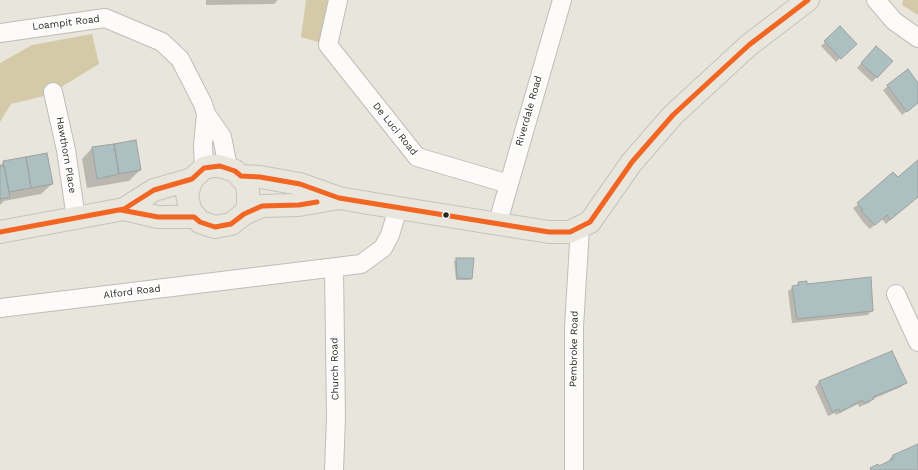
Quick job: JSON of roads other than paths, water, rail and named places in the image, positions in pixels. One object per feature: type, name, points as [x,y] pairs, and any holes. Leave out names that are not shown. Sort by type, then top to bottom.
[{"type":"main road","points":[[0,232],[124,209],[154,190],[220,166],[235,172],[300,184],[339,198],[498,222],[549,232],[570,232],[590,222],[632,162],[673,115],[749,45],[808,0]]},
{"type":"main road","points":[[235,172],[248,191],[248,206],[244,214]]},
{"type":"main road","points":[[198,174],[188,186],[187,198],[190,210],[194,217],[200,222],[215,227],[231,224],[244,214],[262,206],[299,205],[339,198]]},
{"type":"main road","points":[[124,209],[158,217],[194,217]]},
{"type":"street","name":"De Luci Road","points":[[338,0],[328,45],[417,157],[508,184]]},
{"type":"street","name":"Riverdale Road","points":[[498,222],[562,0]]},
{"type":"street","points":[[876,0],[894,21],[918,38]]},
{"type":"street","name":"Loampit Road","points":[[0,33],[105,18],[131,27],[162,42],[180,59],[204,104],[206,114],[198,174]]},
{"type":"street","name":"Hawthorn Place","points":[[53,92],[66,150],[76,218]]},
{"type":"street","name":"Loampit Road","points":[[206,114],[222,137],[235,172]]},
{"type":"street","name":"Alford Road","points":[[0,308],[361,264],[383,248],[390,235],[398,208]]},
{"type":"street","name":"Pembroke Road","points":[[574,470],[574,327],[580,227]]},
{"type":"street","name":"Church Road","points":[[334,268],[336,418],[334,470]]},
{"type":"street","points":[[896,294],[918,342]]}]
